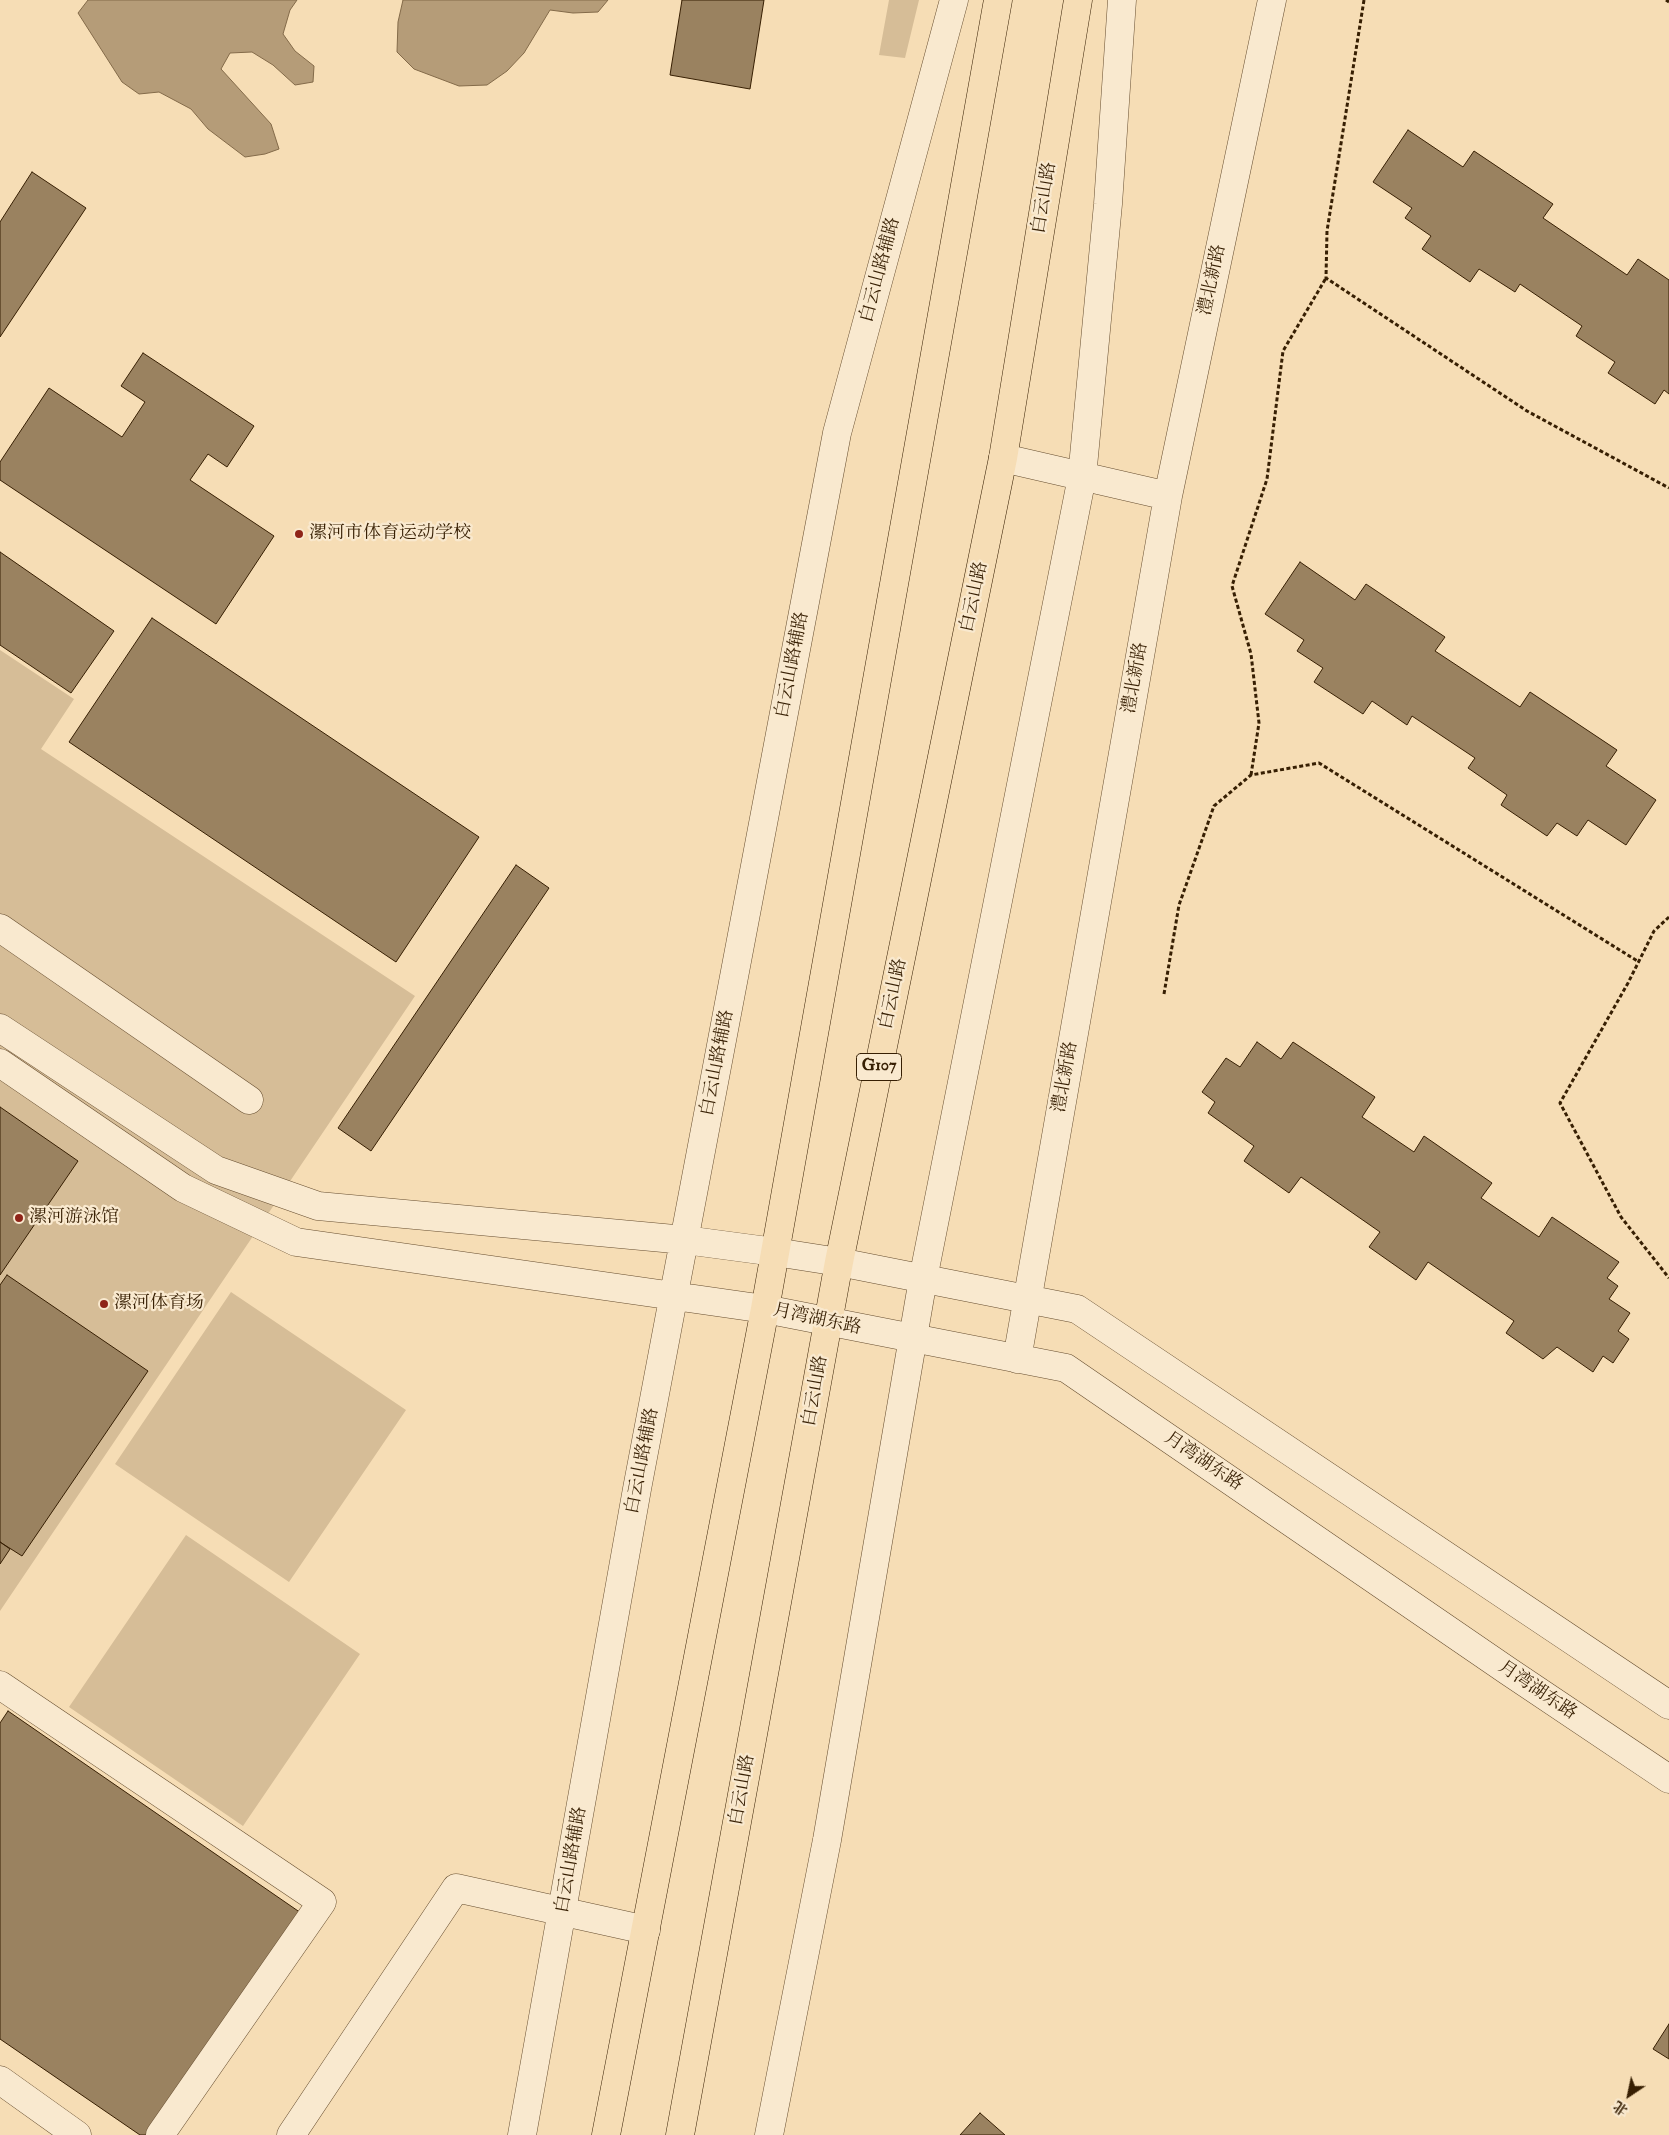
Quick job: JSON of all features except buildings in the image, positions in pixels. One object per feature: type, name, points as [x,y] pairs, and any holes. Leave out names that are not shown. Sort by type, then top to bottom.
[{"type":"highway","points":[[606,2135],[765,1309],[998,0]]},
{"type":"highway","name":"白云山路","points":[[680,2135],[839,1262],[1003,458],[1078,0]]},
{"type":"street","name":"白云山路辅路","points":[[522,2135],[637,1488],[676,1295],[684,1240],[837,432],[954,0]]},
{"type":"street","points":[[769,2135],[827,1840],[923,1279],[1082,477],[1108,204],[1122,0]]},
{"type":"street","name":"澧北新路","points":[[1017,1359],[1168,496],[1272,0]]},
{"type":"street","points":[[1003,458],[1168,496]]},
{"type":"street","points":[[0,928],[248,1100]]},
{"type":"street","points":[[0,1028],[216,1170],[318,1206],[684,1240],[775,1252],[839,1262],[1078,1309],[1669,1705]]},
{"type":"street","name":"月湾湖东路","points":[[0,1063],[183,1188],[296,1242],[765,1309],[913,1340],[1066,1368],[1500,1666],[1669,1779]]},
{"type":"street","points":[[0,1685],[322,1902],[160,2135]]},
{"type":"street","points":[[290,2135],[456,1888],[646,1930]]},
{"type":"street","points":[[0,2080],[77,2135]]},
{"type":"path","points":[[1251,775],[1259,723],[1251,654],[1232,586],[1267,479],[1282,351],[1326,278],[1327,231],[1364,0]]},
{"type":"path","points":[[1326,278],[1527,411],[1669,488]]},
{"type":"path","points":[[1164,994],[1179,905],[1214,806],[1251,775],[1319,763],[1639,962]]},
{"type":"path","points":[[1669,916],[1654,930],[1639,962],[1560,1103],[1621,1217],[1669,1278]]},
{"type":"shaded area","points":[[88,0],[297,0],[290,10],[283,34],[295,51],[314,66],[313,82],[295,85],[273,65],[252,52],[230,53],[221,69],[271,124],[279,149],[265,154],[245,157],[208,129],[191,109],[159,92],[139,94],[122,82],[78,13]]},
{"type":"shaded area","points":[[403,0],[608,0],[598,12],[573,13],[550,10],[524,53],[507,71],[487,85],[459,86],[414,69],[397,52],[398,22]]},
{"type":"shaded area","points":[[889,0],[919,0],[905,58],[879,55]]},
{"type":"shaded area","name":"漯河体育场","points":[[0,650],[74,699],[41,749],[415,996],[0,1611]]},
{"type":"shaded area","points":[[231,1292],[406,1410],[289,1582],[115,1464]]},
{"type":"shaded area","points":[[186,1535],[360,1654],[243,1826],[69,1707]]},
{"type":"place","name":"漯河市体育运动学校","points":[[299,534]]},
{"type":"place","name":"漯河游泳馆","points":[[19,1218]]},
{"type":"place","name":"漯河体育场","points":[[104,1304]]}]
